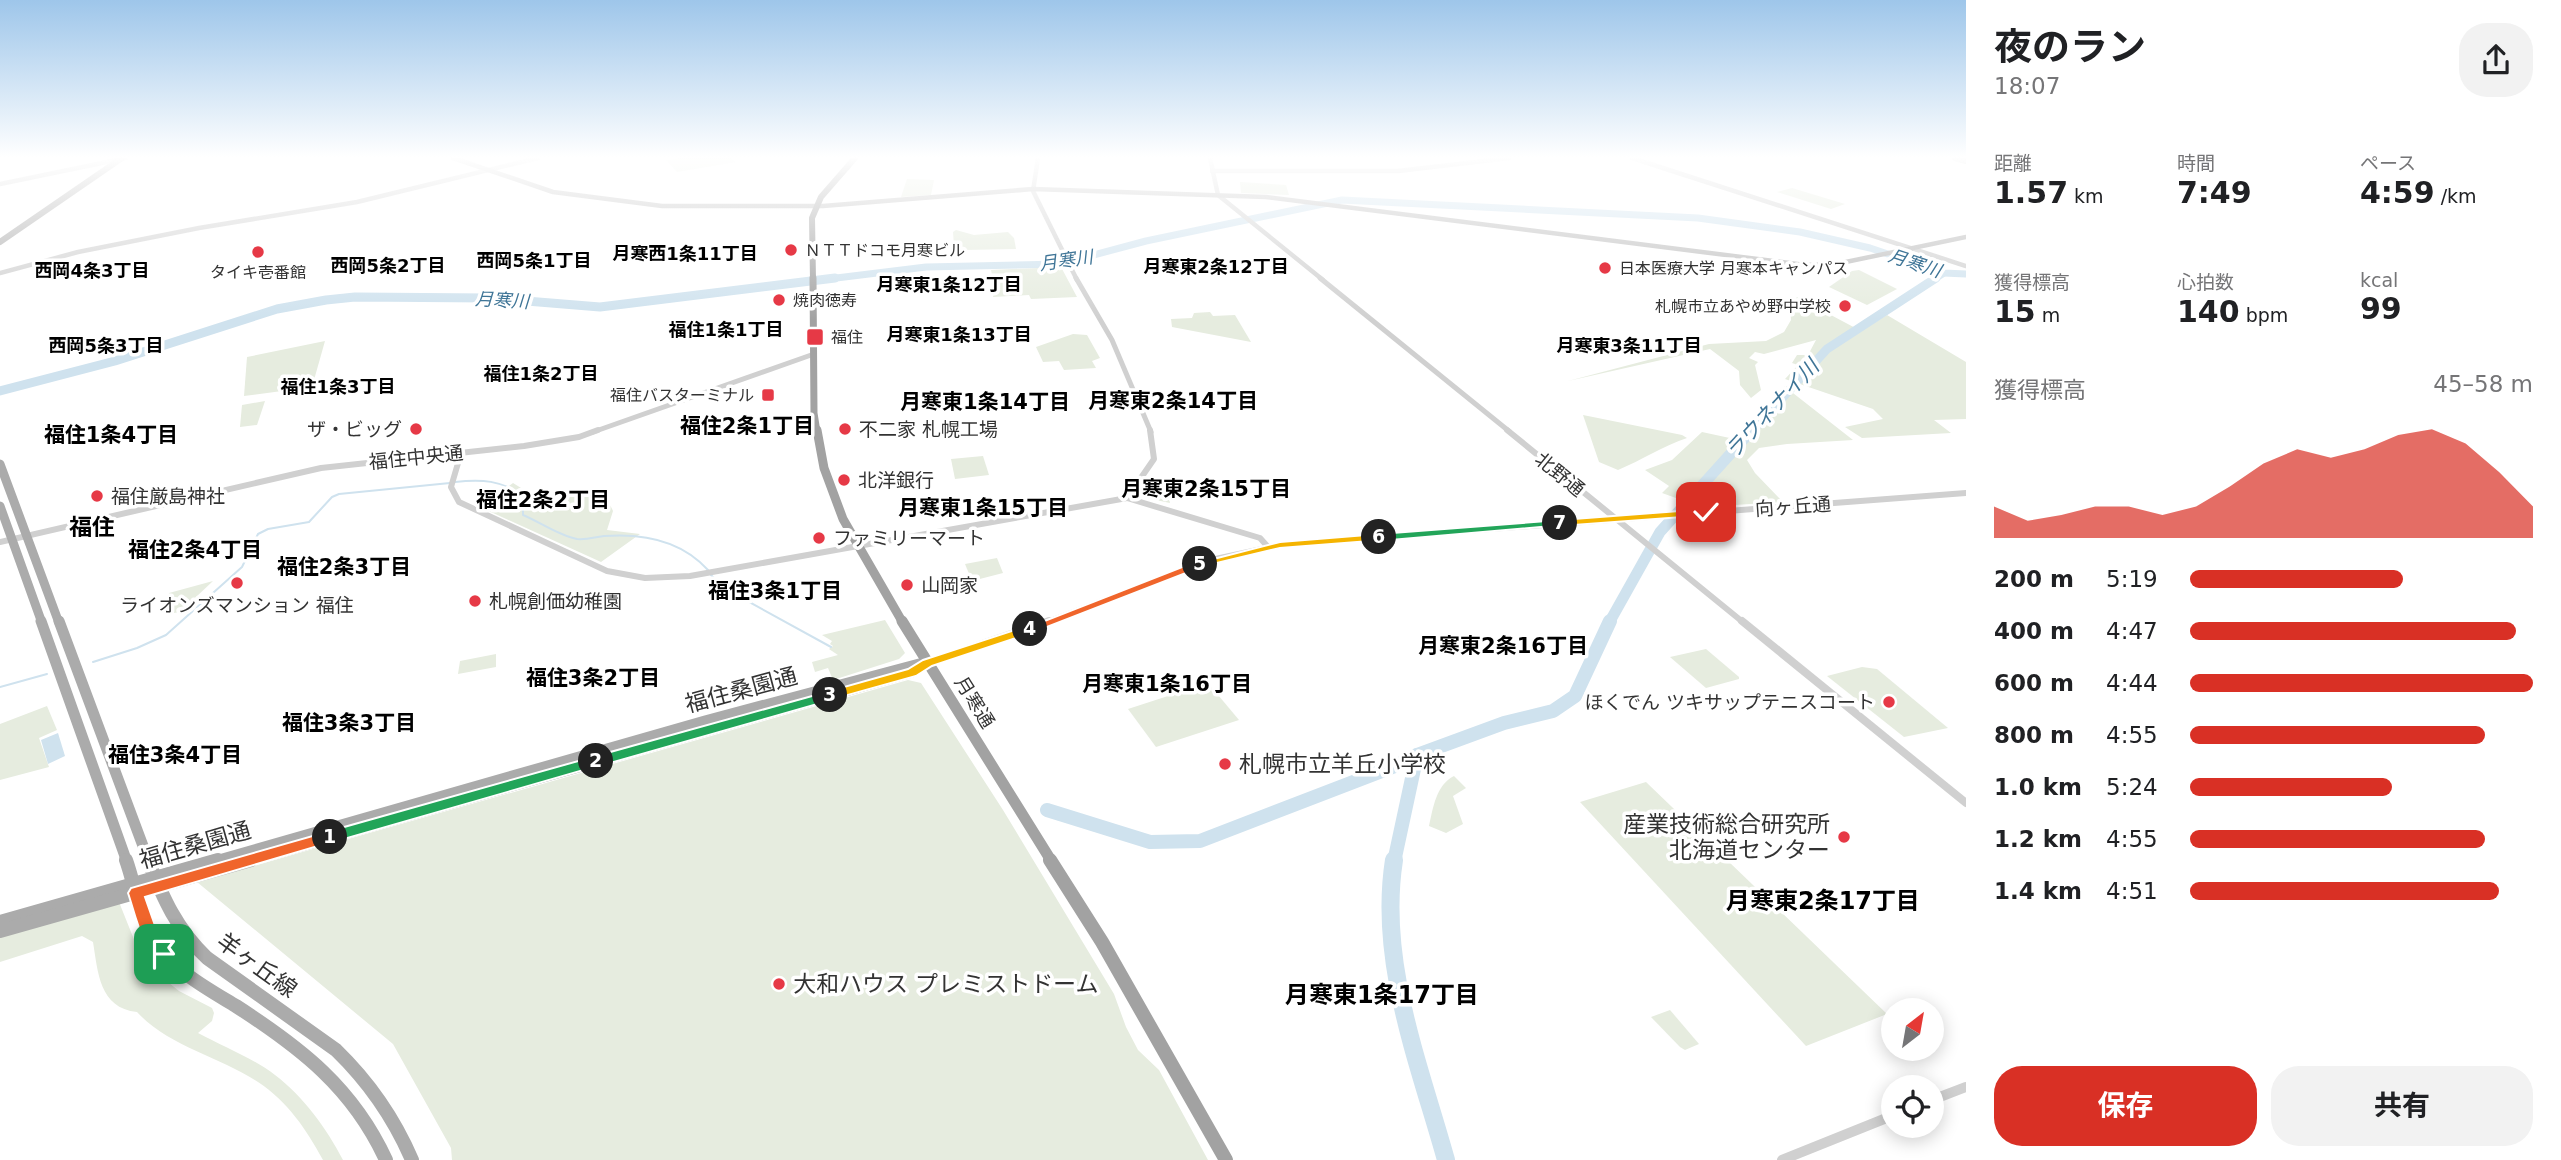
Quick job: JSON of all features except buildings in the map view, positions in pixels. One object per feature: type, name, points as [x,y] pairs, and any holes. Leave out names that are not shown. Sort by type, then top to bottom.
[{"type":"highway","name":"月寒通","points":[[814,212],[814,413],[824,468],[843,519],[928,663],[1102,942],[1226,1160]]},
{"type":"main road","points":[[0,242],[47,212]]},
{"type":"main road","points":[[1397,212],[1787,264],[1836,264],[1966,237]]},
{"type":"main road","points":[[0,248],[27,229],[26,227]]},
{"type":"main road","name":"羊ヶ丘線","points":[[0,464],[175,921],[191,944],[351,1064],[383,1104],[412,1160]]},
{"type":"main road","points":[[0,506],[150,934],[164,954],[186,974],[323,1069],[362,1114],[386,1160]]},
{"type":"main road","name":"福住桑園通","points":[[0,931],[158,882],[912,673],[928,663]]},
{"type":"main road","name":"福住桑園通","points":[[0,922],[135,889]]},
{"type":"street","points":[[0,272],[107,246],[239,220],[296,212]]},
{"type":"street","points":[[1044,212],[1068,263],[1112,340],[1153,439],[1154,459],[1127,498]]},
{"type":"street","name":"北野通","points":[[1238,212],[1966,803]]},
{"type":"street","points":[[1800,212],[1966,266]]},
{"type":"street","name":"福住中央通","points":[[0,542],[321,468],[559,442],[593,434],[814,354]]},
{"type":"street","points":[[461,453],[452,483],[454,497],[462,504],[607,571],[635,578],[659,579],[713,572],[1127,498],[1260,538],[1268,547]]},
{"type":"street","name":"向ヶ丘通","points":[[928,663],[994,642],[1213,559],[1268,547],[1966,493]]},
{"type":"street","points":[[1944,1095],[1966,1087]]},
{"type":"street","points":[[1782,1160],[1881,1120]]},
{"type":"shaded area","points":[[956,230],[974,235],[1008,232],[1014,238],[1016,249],[964,250],[962,246],[954,246],[953,232]]},
{"type":"shaded area","points":[[1061,267],[1077,297],[993,297],[995,289],[991,270]]},
{"type":"shaded area","points":[[1859,270],[1897,289],[1867,305],[1829,287],[1852,271]]},
{"type":"shaded area","points":[[1797,297],[1861,331],[1887,315],[1966,362],[1966,419],[1934,420],[1951,433],[1862,438],[1845,427],[1883,419],[1873,409],[1785,379],[1798,365],[1792,363],[1797,355],[1808,355],[1816,340],[1764,354],[1755,352],[1749,358],[1758,362],[1755,365],[1761,390],[1751,398],[1740,385],[1739,371],[1710,349],[1568,381],[1709,344],[1766,341],[1784,332],[1791,320],[1790,306]]},
{"type":"shaded area","points":[[1210,312],[1213,316],[1235,315],[1251,342],[1172,327],[1171,319],[1192,318],[1194,313]]},
{"type":"shaded area","points":[[1073,334],[1087,335],[1100,358],[1092,361],[1096,368],[1064,370],[1059,361],[1043,362],[1036,347]]},
{"type":"shaded area","points":[[325,341],[312,387],[244,396],[247,357]]},
{"type":"shaded area","points":[[1784,386],[1853,440],[1759,448],[1747,460],[1755,473],[1783,502],[1701,507],[1662,493],[1669,486],[1645,470],[1672,460],[1702,432],[1739,440]]},
{"type":"shaded area","points":[[265,401],[257,425],[240,427],[242,405]]},
{"type":"shaded area","points":[[1583,415],[1687,438],[1618,470],[1599,462]]},
{"type":"shaded area","points":[[983,456],[989,475],[955,479],[951,459]]},
{"type":"shaded area","points":[[1153,479],[1167,490],[1170,503],[1142,497],[1139,493],[1148,480]]},
{"type":"shaded area","points":[[513,483],[534,496],[567,490],[589,491],[599,495],[613,511],[607,530],[640,534],[601,562],[480,507]]},
{"type":"shaded area","points":[[997,558],[1003,573],[972,581],[965,564]]},
{"type":"shaded area","points":[[213,581],[180,612],[167,614],[169,593]]},
{"type":"shaded area","points":[[885,620],[905,653],[899,659],[833,680],[828,668],[815,672],[812,662],[838,655],[829,649],[833,646],[830,644],[832,641],[822,635]]},
{"type":"shaded area","points":[[1706,649],[1739,679],[1706,688],[1670,657]]},
{"type":"shaded area","points":[[496,654],[496,667],[458,674],[460,661]]},
{"type":"shaded area","name":"ほくでん ツキサップテニスコート","points":[[1862,667],[1877,669],[1948,728],[1904,737],[1827,676]]},
{"type":"shaded area","points":[[908,680],[921,683],[1003,810],[1114,994],[1138,1050],[1159,1070],[1208,1160],[452,1160],[451,1148],[393,1044],[197,882]]},
{"type":"shaded area","points":[[1208,683],[1239,720],[1156,747],[1128,709]]},
{"type":"shaded area","points":[[47,706],[57,730],[39,738],[49,767],[0,780],[0,724]]},
{"type":"shaded area","points":[[1454,776],[1466,788],[1453,796],[1463,824],[1446,833],[1429,826],[1439,791]]},
{"type":"shaded area","points":[[1646,782],[1881,1008],[1881,1016],[1806,1046],[1580,802]]},
{"type":"shaded area","points":[[119,902],[143,962],[179,991],[212,1008],[212,1021],[198,1033],[257,1063],[285,1083],[314,1114],[343,1160],[323,1160],[295,1117],[278,1098],[258,1082],[164,1034],[137,1012],[115,1004],[108,996],[99,976],[93,942],[82,936],[0,962],[0,935]]},
{"type":"shaded area","points":[[1670,1010],[1699,1044],[1685,1050],[1651,1017]]},
{"type":"water","points":[[58,733],[65,756],[48,764],[41,740]]},
{"type":"waterway","name":"月寒川","points":[[820,280],[926,267],[1060,264],[1146,241],[1284,212]]},
{"type":"waterway","name":"月寒川","points":[[1582,212],[1698,218],[1800,232],[1870,248],[1944,273]]},
{"type":"waterway","name":"ラウネナイ川","points":[[1933,280],[1944,273]]},
{"type":"waterway","name":"月寒川","points":[[1944,273],[1966,274]]},
{"type":"waterway","name":"月寒川","points":[[0,391],[115,361],[277,309],[326,300],[355,297],[490,298],[600,307],[835,278]]},
{"type":"waterway","name":"ラウネナイ川","points":[[1751,432],[1827,349],[1936,278]]},
{"type":"waterway","name":"ラウネナイ川","points":[[1609,622],[1660,532],[1752,430]]},
{"type":"waterway","points":[[455,482],[482,481],[507,487],[523,496],[523,515],[570,537],[580,539],[619,535],[661,541],[686,552],[708,570]]},
{"type":"waterway","points":[[93,662],[137,648],[166,635],[242,567],[258,534],[268,529],[309,522],[332,497],[339,494],[450,483]]},
{"type":"waterway","points":[[711,575],[722,587],[831,647]]},
{"type":"waterway","name":"ラウネナイ川","points":[[1417,755],[1504,723],[1553,711],[1575,696],[1609,622]]},
{"type":"waterway","points":[[0,687],[47,674]]},
{"type":"waterway","points":[[1047,810],[1150,842],[1200,841],[1395,766],[1417,755]]},
{"type":"waterway","name":"ラウネナイ川","points":[[1394,862],[1417,755]]},
{"type":"waterway","name":"ラウネナイ川","points":[[1394,860],[1391,898],[1396,974],[1413,1049],[1446,1160]]},
{"type":"place","name":"ＮＴＴドコモ月寒ビル","points":[[791,250]]},
{"type":"place","name":"タイキ壱番館","points":[[258,252]]},
{"type":"place","name":"日本医療大学 月寒本キャンパス","points":[[1605,268]]},
{"type":"place","name":"焼肉徳寿","points":[[779,300]]},
{"type":"place","name":"札幌市立あやめ野中学校","points":[[1845,306]]},
{"type":"place","name":"福住","points":[[815,337]]},
{"type":"place","name":"福住バスターミナル","points":[[768,395]]},
{"type":"place","name":"ザ・ビッグ","points":[[416,429]]},
{"type":"place","name":"不二家 札幌工場","points":[[845,429]]},
{"type":"place","name":"北洋銀行","points":[[844,480]]},
{"type":"place","name":"福住厳島神社","points":[[97,496]]},
{"type":"place","name":"ファミリーマート","points":[[819,538]]},
{"type":"place","name":"ライオンズマンション 福住","points":[[237,583]]},
{"type":"place","name":"山岡家","points":[[907,585]]},
{"type":"place","name":"札幌創価幼稚園","points":[[475,601]]},
{"type":"place","name":"ほくでん ツキサップテニスコート","points":[[1889,702]]},
{"type":"place","name":"札幌市立羊丘小学校","points":[[1225,764]]},
{"type":"place","name":"産業技術総合研究所 北海道センター","points":[[1844,837]]},
{"type":"place","name":"大和ハウス プレミストドーム","points":[[779,984]]},
{"type":"district","name":"月寒西1条11丁目","points":[[685,253]]},
{"type":"district","name":"西岡5条1丁目","points":[[534,260]]},
{"type":"district","name":"西岡5条2丁目","points":[[388,265]]},
{"type":"district","name":"月寒東2条12丁目","points":[[1216,266]]},
{"type":"district","name":"西岡4条3丁目","points":[[92,270]]},
{"type":"district","name":"月寒東1条12丁目","points":[[949,284]]},
{"type":"district","name":"福住1条1丁目","points":[[726,329]]},
{"type":"district","name":"月寒東1条13丁目","points":[[959,334]]},
{"type":"district","name":"西岡5条3丁目","points":[[106,345]]},
{"type":"district","name":"月寒東3条11丁目","points":[[1629,345]]},
{"type":"district","name":"福住1条2丁目","points":[[541,373]]},
{"type":"district","name":"福住1条3丁目","points":[[338,386]]},
{"type":"district","name":"月寒東2条14丁目","points":[[1173,401]]},
{"type":"district","name":"月寒東1条14丁目","points":[[985,402]]},
{"type":"district","name":"福住2条1丁目","points":[[747,426]]},
{"type":"district","name":"福住1条4丁目","points":[[111,435]]},
{"type":"district","name":"月寒東2条15丁目","points":[[1206,489]]},
{"type":"district","name":"福住2条2丁目","points":[[543,500]]},
{"type":"district","name":"月寒東1条15丁目","points":[[983,508]]},
{"type":"district","name":"福住","points":[[92,527]]},
{"type":"district","name":"福住2条4丁目","points":[[195,550]]},
{"type":"district","name":"福住2条3丁目","points":[[344,567]]},
{"type":"district","name":"福住3条1丁目","points":[[775,591]]},
{"type":"district","name":"月寒東2条16丁目","points":[[1503,646]]},
{"type":"district","name":"福住3条2丁目","points":[[593,678]]},
{"type":"district","name":"月寒東1条16丁目","points":[[1167,684]]},
{"type":"district","name":"福住3条3丁目","points":[[349,723]]},
{"type":"district","name":"福住3条4丁目","points":[[175,755]]},
{"type":"district","name":"月寒東2条17丁目","points":[[1823,901]]},
{"type":"district","name":"月寒東1条17丁目","points":[[1382,995]]},
{"type":"route","points":[[164,954],[150,934],[136,893],[912,673],[928,663],[994,642],[1220,557],[1289,544],[1706,512]]}]
